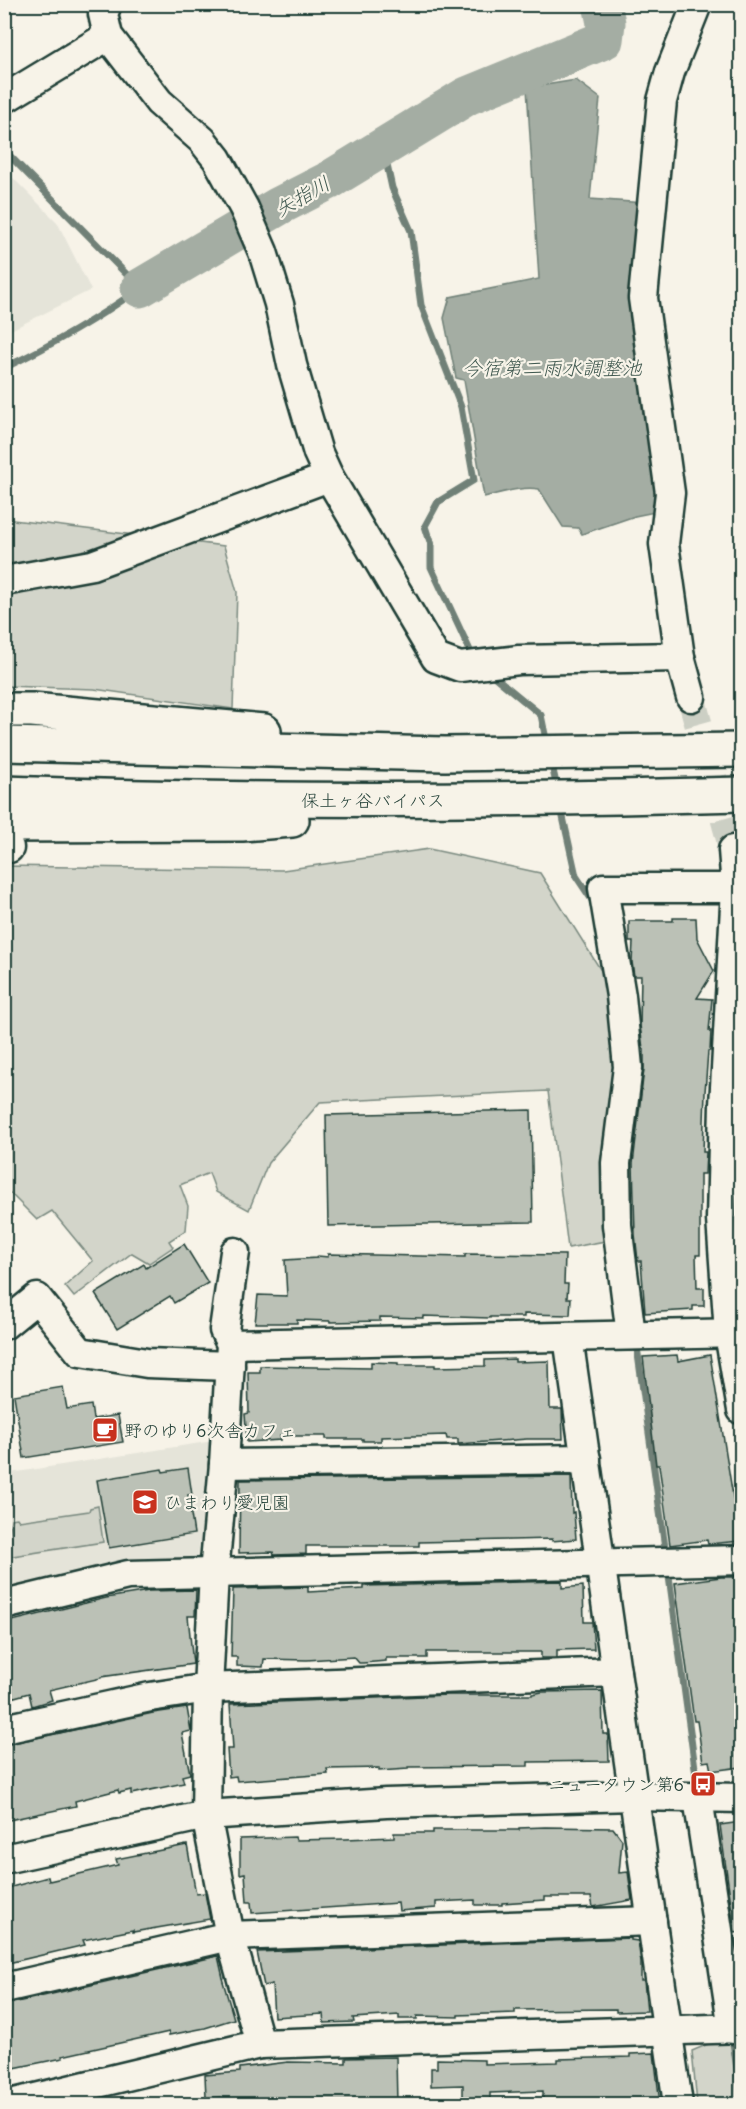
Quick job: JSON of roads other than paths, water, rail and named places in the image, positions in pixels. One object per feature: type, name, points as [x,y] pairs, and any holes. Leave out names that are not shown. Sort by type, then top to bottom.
[{"type":"highway","points":[[4,710],[33,710],[262,731],[445,754]]},
{"type":"highway","points":[[4,744],[445,754],[741,750]]},
{"type":"highway","name":"保土ヶ谷バイパス","points":[[4,793],[258,800],[560,799],[741,794]]},
{"type":"highway","points":[[6,840],[560,799]]},
{"type":"street","points":[[106,4],[103,14],[108,36],[159,102],[218,159],[244,208],[263,252],[279,303],[292,365],[318,453],[329,477],[436,658],[460,667],[519,660],[680,657]]},
{"type":"street","points":[[691,697],[680,657],[664,544],[670,493],[643,298],[662,101],[670,72],[697,4]]},
{"type":"street","points":[[4,99],[108,36]]},
{"type":"street","points":[[4,581],[92,566],[329,477]]},
{"type":"street","points":[[733,850],[736,888],[736,995],[731,1219],[735,1333],[741,1410]]},
{"type":"street","points":[[631,1335],[617,1225],[615,1163],[628,1066],[621,996],[603,888],[736,888]]},
{"type":"street","points":[[235,1252],[224,1330],[231,1355],[214,1573],[208,1688],[206,1815],[230,1936],[260,2044]]},
{"type":"street","points":[[4,1324],[37,1298],[80,1352],[147,1363],[231,1355],[568,1337],[735,1333]]},
{"type":"street","points":[[568,1337],[678,2104]]},
{"type":"street","points":[[224,1464],[586,1459]]},
{"type":"street","points":[[4,1605],[128,1575],[741,1560]]},
{"type":"street","points":[[4,1729],[150,1697],[208,1688],[616,1672]]},
{"type":"street","points":[[4,1859],[206,1815],[386,1803],[634,1796],[741,1798]]},
{"type":"street","points":[[10,2104],[177,2075],[260,2044],[737,2029],[698,1798]]},
{"type":"street","points":[[4,1988],[230,1936],[652,1921]]},
{"type":"water","name":"今宿第二雨水調整池","points":[[576,80],[600,98],[590,199],[645,203],[660,511],[635,516],[582,534],[578,528],[563,527],[539,489],[518,489],[484,497],[464,380],[456,378],[444,318],[450,297],[539,279],[527,88]]},
{"type":"waterway","name":"矢指川","points":[[140,288],[279,206],[328,181],[467,96],[604,40],[606,23],[602,4]]},
{"type":"waterway","points":[[383,147],[392,188],[411,231],[421,305],[461,407],[474,480],[438,502],[425,526],[431,545],[431,567],[474,659]]},
{"type":"waterway","name":"矢指川","points":[[4,153],[9,155],[140,288],[74,331],[4,368]]},
{"type":"waterway","points":[[489,672],[541,715],[547,744]]},
{"type":"waterway","points":[[551,761],[557,788]]},
{"type":"waterway","points":[[561,808],[576,876],[594,903]]},
{"type":"waterway","points":[[636,1340],[666,1555]]},
{"type":"waterway","points":[[668,1569],[698,1790]]},
{"type":"waterway","points":[[732,2036],[742,2102]]},
{"type":"tunnel","points":[[691,697],[733,850]]},
{"type":"place","name":"野のゆり6次舎カフェ","points":[[105,1430]]},
{"type":"place","name":"ひまわり愛児園","points":[[145,1502]]},
{"type":"place","name":"ニュータウン第6","points":[[703,1784]]}]
